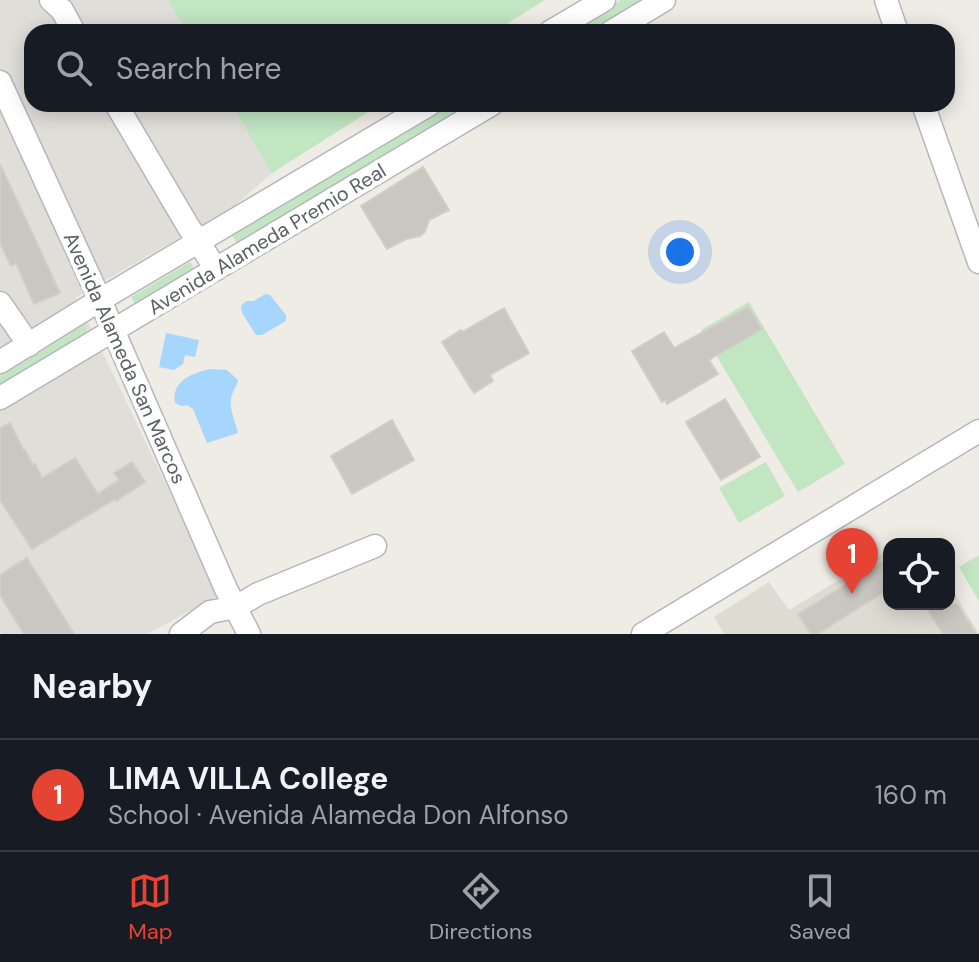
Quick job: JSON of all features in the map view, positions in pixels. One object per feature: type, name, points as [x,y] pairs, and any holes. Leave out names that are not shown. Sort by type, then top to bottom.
[{"type":"street","points":[[51,0],[62,10],[70,24]]},
{"type":"street","points":[[564,24],[604,0]]},
{"type":"street","points":[[624,24],[664,0]]},
{"type":"street","points":[[886,0],[894,24]]},
{"type":"street","name":"Avenida Alameda San Marcos","points":[[0,82],[249,634]]},
{"type":"street","points":[[121,112],[216,269]]},
{"type":"street","name":"Avenida Alameda Premio Real","points":[[0,362],[417,112]]},
{"type":"street","name":"Avenida Alameda Premio Real","points":[[0,398],[479,112]]},
{"type":"street","points":[[926,112],[979,262]]},
{"type":"street","points":[[0,303],[29,345]]},
{"type":"street","points":[[643,634],[979,431]]},
{"type":"street","points":[[181,634],[210,612],[236,607],[258,594],[375,546]]},
{"type":"shaded area","points":[[0,0],[168,0],[183,24],[24,24],[24,112],[236,112],[272,173],[233,207],[76,297],[219,595],[147,634],[2,634]]},
{"type":"shaded area","points":[[883,554],[883,610],[955,610],[955,594],[979,634],[724,634],[714,617],[769,582],[789,610]]},
{"type":"green space","points":[[168,0],[545,0],[507,24],[183,24]]},
{"type":"green space","points":[[621,0],[650,0],[610,24],[582,24]]},
{"type":"green space","points":[[236,112],[368,112],[272,173]]},
{"type":"green space","points":[[433,112],[459,112],[239,246],[232,235]]},
{"type":"green space","points":[[190,262],[197,273],[137,308],[131,297]]},
{"type":"green space","points":[[749,302],[845,464],[798,492],[701,330]]},
{"type":"green space","points":[[84,325],[89,335],[0,390],[0,377]]},
{"type":"green space","points":[[766,462],[785,496],[739,523],[719,488]]},
{"type":"green space","points":[[979,555],[979,601],[959,567]]},
{"type":"water","points":[[265,294],[270,295],[286,315],[286,321],[262,335],[256,335],[241,306]]},
{"type":"water","points":[[166,333],[199,340],[195,357],[185,355],[183,364],[174,370],[159,367]]},
{"type":"water","points":[[210,369],[227,370],[238,380],[231,402],[238,433],[207,443],[193,409],[175,403],[175,395],[184,379]]},
{"type":"building","points":[[0,164],[60,293],[34,304],[16,263],[11,266],[0,243]]},
{"type":"building","points":[[423,167],[449,210],[429,220],[420,236],[387,249],[361,206]]},
{"type":"building","points":[[748,307],[762,329],[709,360],[718,374],[667,404],[665,400],[662,402],[632,351],[664,332],[674,348]]},
{"type":"building","points":[[504,308],[529,353],[490,375],[493,381],[474,393],[442,342]]},
{"type":"building","points":[[725,399],[760,457],[721,480],[686,422]]},
{"type":"building","points":[[392,420],[414,460],[352,494],[331,456]]},
{"type":"building","points":[[10,423],[42,478],[75,458],[98,494],[119,480],[114,473],[132,462],[145,482],[32,549],[0,500],[0,428]]},
{"type":"building","points":[[27,558],[74,634],[24,634],[0,595],[0,575]]},
{"type":"building","points":[[883,562],[883,593],[817,634],[811,634],[798,614]]},
{"type":"building","points":[[957,604],[976,634],[943,634],[928,610],[955,610]]},
{"type":"place","name":"LIMA VILLA College","points":[[852,594]]}]
